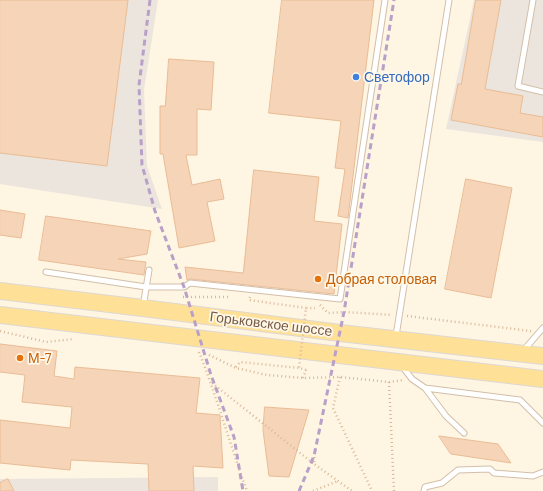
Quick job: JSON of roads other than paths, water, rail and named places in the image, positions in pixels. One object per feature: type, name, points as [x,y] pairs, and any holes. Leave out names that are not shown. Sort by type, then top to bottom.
[{"type":"main road","name":"Горьковское шоссе","points":[[0,291],[543,356]]},
{"type":"main road","name":"Горьковское шоссе","points":[[0,315],[543,379]]},
{"type":"lane","points":[[46,272],[146,287],[184,287],[190,283],[340,299],[385,0]]},
{"type":"lane","points":[[396,339],[449,0]]},
{"type":"lane","points":[[533,0],[518,86],[543,92]]},
{"type":"lane","points":[[143,308],[148,270]]},
{"type":"lane","points":[[521,354],[543,328]]},
{"type":"lane","points":[[399,362],[412,379],[425,388],[446,416],[464,433]]},
{"type":"lane","points":[[425,388],[520,400],[543,423]]},
{"type":"lane","points":[[424,491],[425,487],[442,483],[458,470],[490,469],[494,473],[534,476],[543,472]]},
{"type":"railway","points":[[150,0],[139,85],[142,165],[155,211],[184,287],[211,375],[234,437],[243,491]]},
{"type":"railway","points":[[299,491],[314,456],[344,312],[394,0]]},
{"type":"place","name":"Светофор","points":[[356,77]]},
{"type":"place","name":"Добрая столовая","points":[[318,279]]},
{"type":"place","name":"М-7","points":[[20,358]]}]
